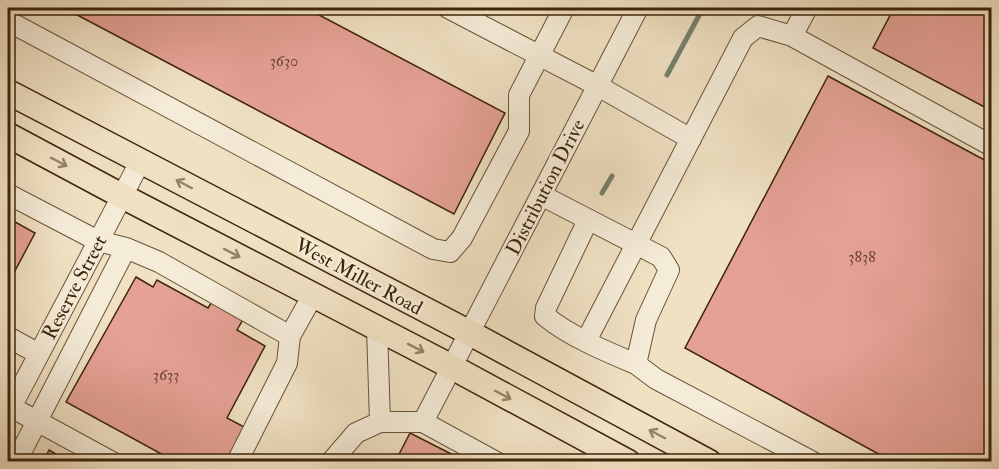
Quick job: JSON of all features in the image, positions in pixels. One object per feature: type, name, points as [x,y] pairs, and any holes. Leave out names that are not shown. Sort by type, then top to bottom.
[{"type":"main road","name":"West Miller Road","points":[[8,92],[470,333],[709,462]]},
{"type":"main road","name":"West Miller Road","points":[[8,135],[452,367],[628,462]]},
{"type":"street","points":[[448,8],[598,86],[691,139]]},
{"type":"street","points":[[8,21],[433,249],[450,252],[462,238],[519,131],[519,95],[564,8]]},
{"type":"street","name":"Distribution Drive","points":[[423,422],[638,8]]},
{"type":"street","points":[[792,36],[807,8]]},
{"type":"street","points":[[586,341],[743,38],[758,26],[792,36],[992,146]]},
{"type":"street","name":"Reserve Street","points":[[11,399],[35,360],[140,162]]},
{"type":"street","points":[[8,194],[98,241],[126,248],[159,262],[290,336]]},
{"type":"street","points":[[541,195],[661,257],[669,270],[646,320],[636,363]]},
{"type":"street","points":[[588,220],[546,308],[545,316],[561,328],[636,363],[656,378],[813,462]]},
{"type":"street","points":[[16,462],[126,248]]},
{"type":"street","points":[[237,462],[287,363],[290,336],[313,295]]},
{"type":"street","points":[[377,328],[380,422]]},
{"type":"street","points":[[8,337],[59,379]]},
{"type":"street","points":[[11,399],[38,421],[112,462]]},
{"type":"street","points":[[331,462],[356,434],[380,422],[423,422],[496,462]]},
{"type":"building","points":[[64,8],[306,8],[505,113],[454,214]]},
{"type":"building","points":[[894,8],[992,8],[992,111],[873,48]]},
{"type":"building","points":[[828,76],[992,164],[992,462],[893,462],[685,348]]},
{"type":"building","points":[[8,218],[35,233],[8,284]]},
{"type":"building","points":[[136,277],[153,287],[157,280],[208,308],[213,300],[245,316],[237,330],[265,346],[227,418],[248,429],[230,462],[176,462],[66,402]]},
{"type":"building","points":[[410,433],[467,462],[395,462]]},
{"type":"building","points":[[49,450],[69,462],[43,462]]},
{"type":"waterway","points":[[667,75],[703,8]]},
{"type":"waterway","points":[[602,193],[612,176]]}]
